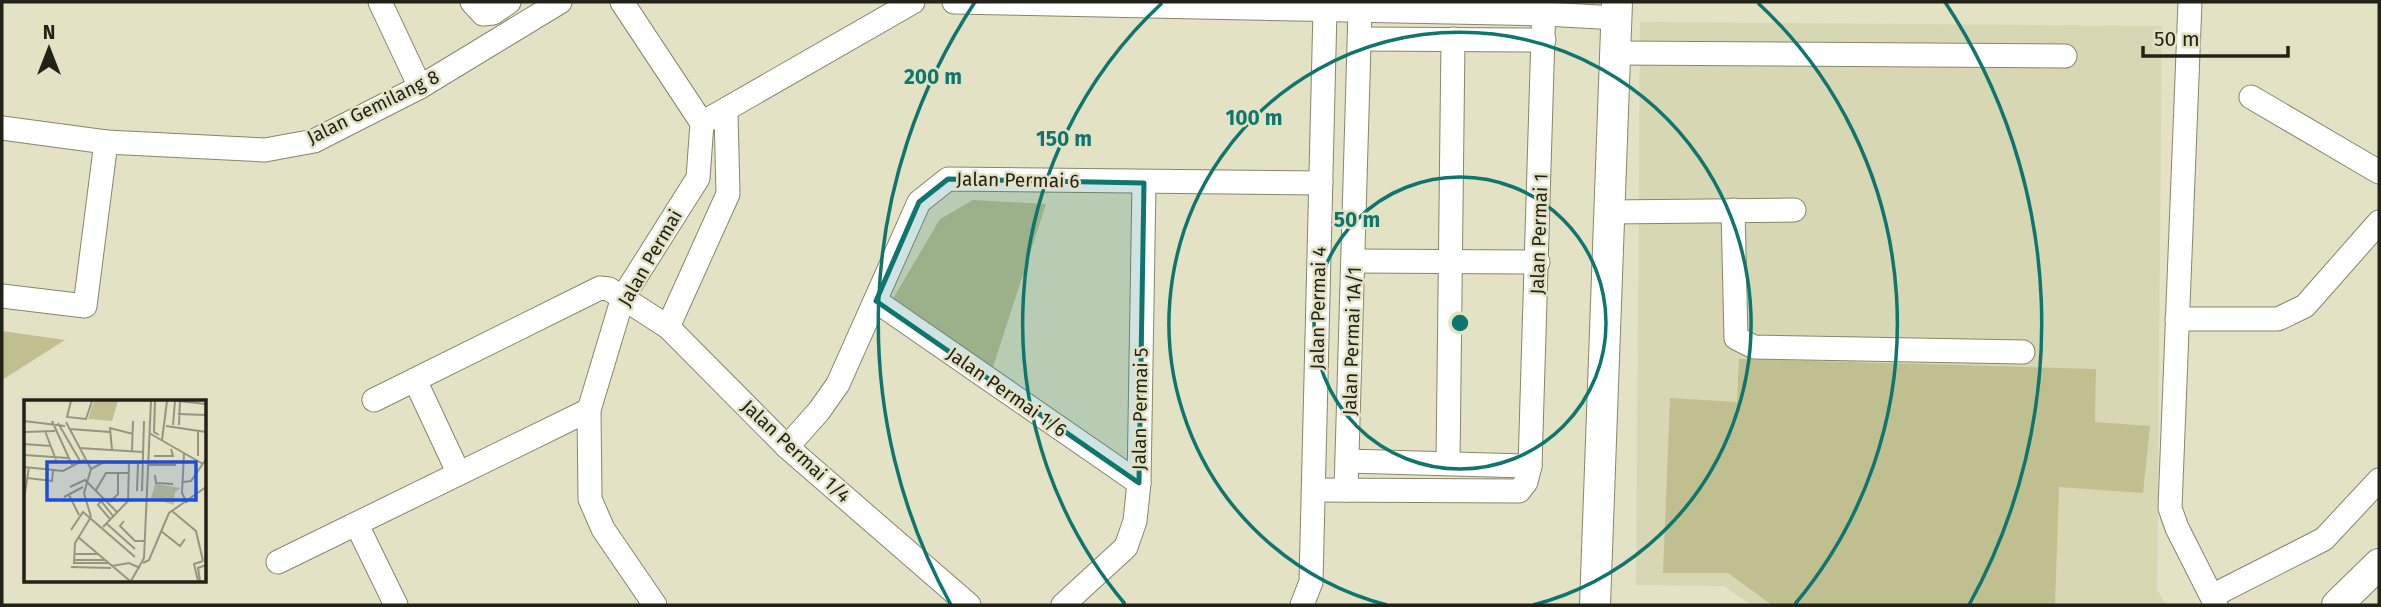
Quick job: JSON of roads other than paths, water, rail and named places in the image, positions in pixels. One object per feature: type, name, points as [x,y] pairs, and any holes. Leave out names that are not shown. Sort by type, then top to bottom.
[{"type":"main road","points":[[1595,605],[1618,10]]},
{"type":"main road","points":[[2337,605],[2379,564]]},
{"type":"street","points":[[380,2],[421,87]]},
{"type":"street","points":[[472,2],[483,14],[493,12],[509,2]]},
{"type":"street","name":"Jalan Gemilang 8","points":[[2,128],[106,142],[265,150],[314,141],[421,87],[560,2]]},
{"type":"street","points":[[622,2],[702,123],[726,112],[913,2]]},
{"type":"street","points":[[954,2],[1325,10],[1618,10]]},
{"type":"street","points":[[2190,2],[2170,508],[2177,528],[2214,601],[2324,539],[2379,480]]},
{"type":"street","name":"Jalan Permai 1","points":[[1530,466],[1544,8]]},
{"type":"street","name":"Jalan Permai 4","points":[[1303,605],[1311,582],[1325,10]]},
{"type":"street","name":"Jalan Permai 1A/1","points":[[1346,490],[1355,261],[1360,10]]},
{"type":"street","points":[[1361,39],[1544,40]]},
{"type":"street","points":[[1448,463],[1453,39]]},
{"type":"street","points":[[1616,53],[2064,56]]},
{"type":"street","points":[[2251,97],[2379,172]]},
{"type":"street","points":[[668,327],[727,194],[726,112]]},
{"type":"street","name":"Jalan Permai","points":[[655,605],[603,529],[590,499],[589,410],[623,297],[698,178],[702,123]]},
{"type":"street","points":[[2,296],[85,306],[106,142]]},
{"type":"street","name":"Jalan Permai 6","points":[[787,447],[820,411],[838,384],[919,202],[948,178],[1144,183],[1321,183]]},
{"type":"street","name":"Jalan Permai 5","points":[[1063,605],[1126,547],[1135,521],[1139,483],[1144,183]]},
{"type":"street","points":[[1733,210],[1735,338],[1743,343],[1754,347],[2023,352]]},
{"type":"street","points":[[1610,212],[1794,210]]},
{"type":"street","points":[[2177,319],[2278,319],[2305,306],[2379,222]]},
{"type":"street","points":[[1355,261],[1450,264],[1538,262]]},
{"type":"street","points":[[374,400],[600,288],[610,289],[623,297]]},
{"type":"street","name":"Jalan Permai 1/4","points":[[623,297],[668,327],[787,447],[969,605]]},
{"type":"street","name":"Jalan Permai 1/6","points":[[876,301],[1139,483]]},
{"type":"street","points":[[415,380],[458,472]]},
{"type":"street","points":[[278,562],[589,410]]},
{"type":"street","points":[[1314,490],[1519,491],[1526,482],[1530,466],[1347,461]]},
{"type":"street","points":[[357,525],[396,605]]}]
